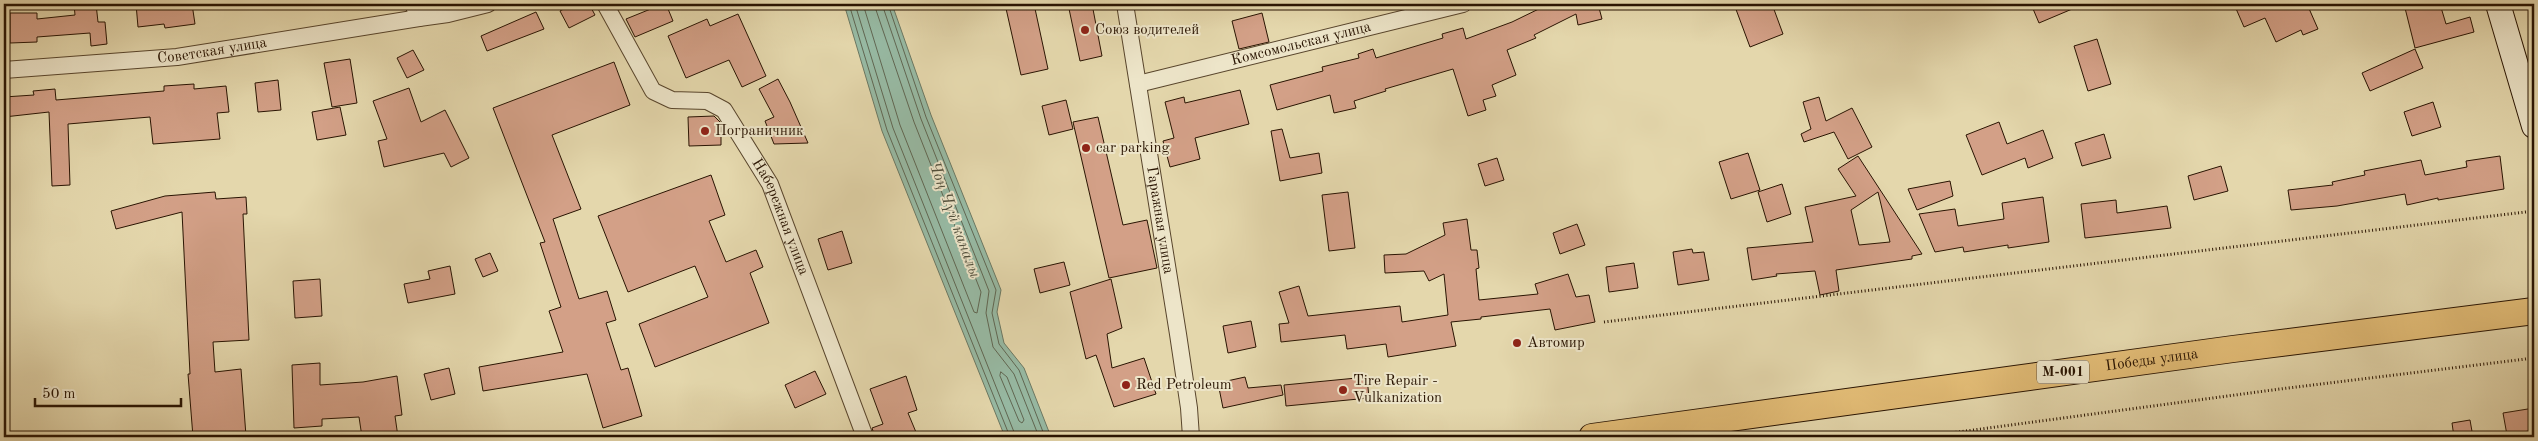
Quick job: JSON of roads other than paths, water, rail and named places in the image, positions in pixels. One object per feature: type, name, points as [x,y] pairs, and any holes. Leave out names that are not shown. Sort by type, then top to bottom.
[{"type":"main road","points":[[2498,4],[2534,126]]},
{"type":"main road","name":"Победы улица","points":[[1592,437],[2233,349],[2534,311]]},
{"type":"street","points":[[416,11],[448,14],[488,4]]},
{"type":"street","name":"Набережная улица","points":[[605,4],[653,91],[672,100],[707,101],[724,110],[770,184],[866,437]]},
{"type":"street","name":"Гаражная улица","points":[[1125,4],[1185,381],[1191,437]]},
{"type":"street","name":"Комсомольская улица","points":[[1138,84],[1463,4]]},
{"type":"street","name":"Советская улица","points":[[4,70],[177,57],[416,11]]},
{"type":"water","name":"Чоң Чүй каналы","points":[[844,4],[892,4],[931,115],[1001,290],[997,312],[1004,343],[1024,368],[1051,437],[1005,437],[882,131]]},
{"type":"place","name":"Союз водителей","points":[[1085,30]]},
{"type":"place","name":"Пограничник","points":[[705,131]]},
{"type":"place","name":"car parking","points":[[1086,148]]},
{"type":"place","name":"Автомир","points":[[1517,343]]},
{"type":"place","name":"Red Petroleum","points":[[1126,385]]},
{"type":"place","name":"Tire Repair - Vulkanization","points":[[1343,390]]}]
